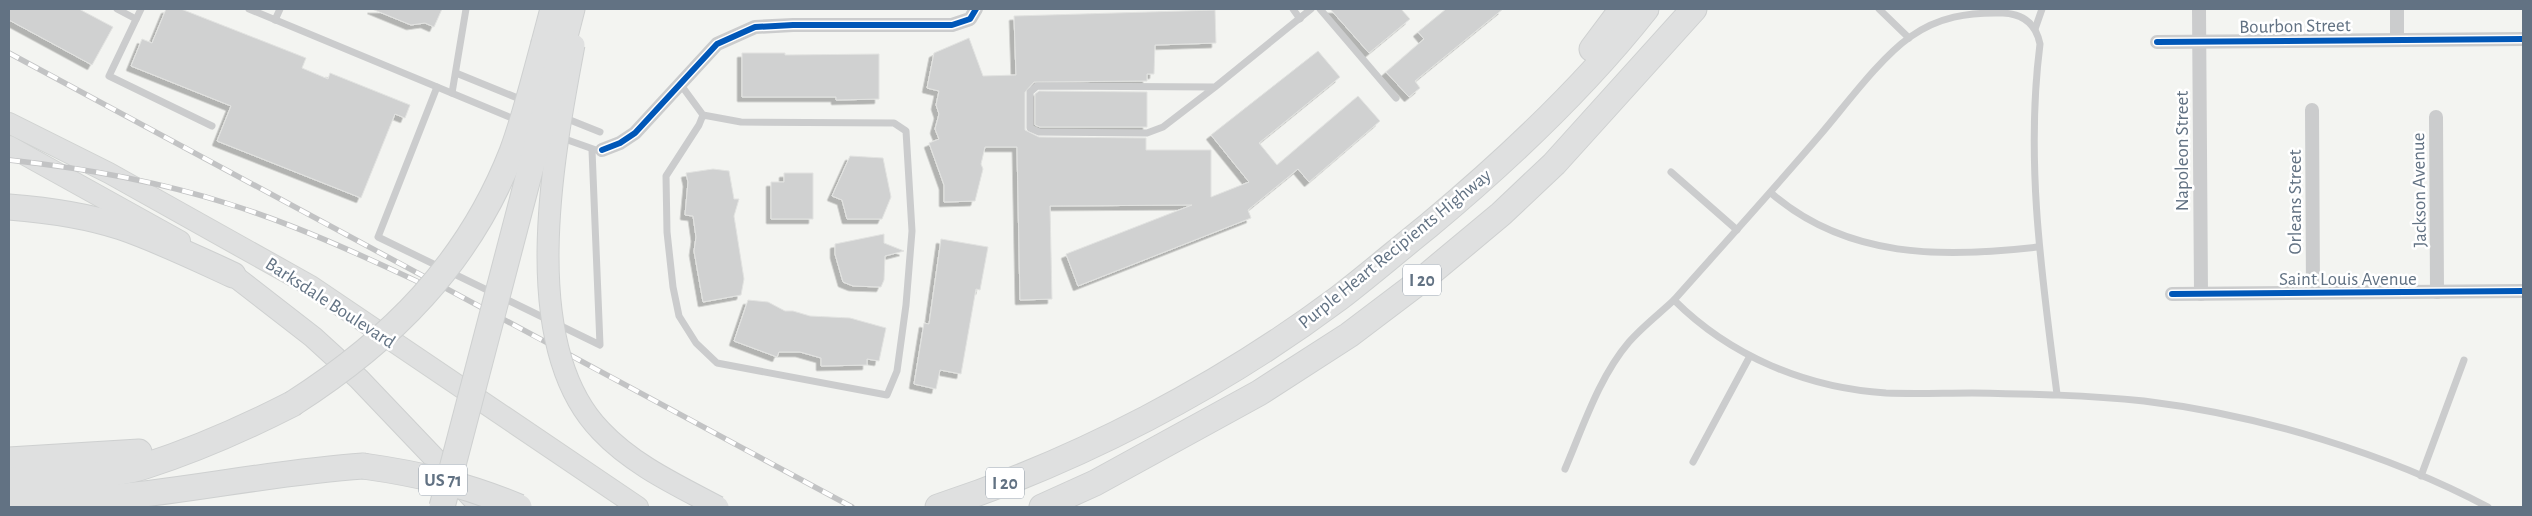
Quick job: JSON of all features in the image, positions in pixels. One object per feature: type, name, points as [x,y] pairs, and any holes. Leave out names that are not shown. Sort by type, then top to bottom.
[{"type":"highway","points":[[442,507],[559,46],[553,9]]},
{"type":"highway","points":[[9,480],[92,475],[143,466],[198,444],[236,432],[292,404],[361,356],[396,326],[429,291],[458,254],[485,211],[574,9]]},
{"type":"highway","points":[[1546,120],[1575,73],[1622,9]]},
{"type":"highway","name":"Purple Heart Recipients Highway","points":[[938,507],[976,494],[1072,455],[1169,405],[1245,361],[1338,298],[1469,192],[1546,120],[1604,58],[1646,9]]},
{"type":"highway","name":"Purple Heart Recipients Highway","points":[[1042,507],[1095,484],[1259,393],[1348,335],[1423,279],[1501,214],[1554,164],[1694,9]]},
{"type":"highway","points":[[9,207],[76,215],[122,227],[233,275]]},
{"type":"highway","points":[[9,460],[115,454],[198,444]]},
{"type":"highway","name":"US 71","points":[[9,501],[126,498],[328,469],[364,466],[437,478],[481,491],[519,507]]},
{"type":"main road","points":[[559,46],[564,99],[550,203],[550,297],[556,341],[564,372],[580,403],[600,430],[628,456],[718,507]]},
{"type":"main road","name":"Barksdale Boulevard","points":[[9,123],[108,173],[311,286],[638,507]]},
{"type":"main road","name":"Barksdale Boulevard","points":[[9,146],[140,217],[233,275],[313,337],[359,379],[481,507]]},
{"type":"street","points":[[597,150],[620,143],[635,133],[717,44],[755,27],[793,25],[952,25],[970,18],[976,9]]},
{"type":"street","name":"Napoleon Street","points":[[2199,9],[2200,294]]},
{"type":"street","points":[[2397,9],[2397,39]]},
{"type":"street","name":"Bourbon Street","points":[[2157,42],[2523,39]]},
{"type":"street","name":"Orleans Street","points":[[2312,110],[2313,292]]},
{"type":"street","name":"Jackson Avenue","points":[[2436,117],[2437,292]]},
{"type":"street","name":"Saint Louis Avenue","points":[[2172,294],[2523,291]]},
{"type":"lane","points":[[117,9],[136,19]]},
{"type":"lane","points":[[141,9],[108,76],[212,126]]},
{"type":"lane","points":[[250,9],[437,87],[597,150],[600,345],[378,237],[437,87]]},
{"type":"lane","points":[[275,20],[280,9]]},
{"type":"lane","points":[[452,93],[466,9]]},
{"type":"lane","points":[[1293,9],[1300,19]]},
{"type":"lane","points":[[1215,87],[1037,86],[1030,92],[1030,128],[1039,132],[1147,133],[1163,127],[1215,87],[1311,9]]},
{"type":"lane","points":[[1320,9],[1396,98]]},
{"type":"lane","points":[[1879,9],[1909,38]]},
{"type":"lane","points":[[2035,29],[2042,9]]},
{"type":"lane","points":[[1565,469],[1591,409],[1617,358],[1630,341],[1674,300],[1771,193],[1875,71],[1909,38],[1942,20],[1981,12],[2021,17],[2032,23],[2040,44],[2033,134],[2038,247],[2057,394]]},
{"type":"lane","points":[[456,73],[600,132]]},
{"type":"lane","points":[[681,85],[703,115],[740,122],[894,124],[906,131],[912,231],[906,305],[897,372],[887,395],[718,363],[696,343],[679,316],[673,287],[667,232],[666,176],[703,115]]},
{"type":"lane","points":[[1671,172],[1737,230]]},
{"type":"lane","points":[[1771,193],[1788,208],[1818,225],[1883,248],[1931,254],[1988,253],[2038,247]]},
{"type":"lane","points":[[1674,300],[1706,329],[1750,356],[1816,382],[1853,390],[1886,393],[2057,394],[2146,402],[2200,410],[2313,438],[2421,476],[2488,507]]},
{"type":"lane","points":[[1693,462],[1750,356]]},
{"type":"lane","points":[[2421,476],[2464,360]]},
{"type":"building","points":[[9,9],[79,9],[113,27],[92,65],[9,20]]},
{"type":"building","points":[[166,9],[181,9],[306,58],[302,68],[328,79],[330,73],[410,105],[405,118],[395,114],[361,198],[217,141],[231,106],[131,66],[142,39],[152,43]]},
{"type":"building","points":[[372,9],[442,9],[434,27],[425,23],[411,25]]},
{"type":"building","points":[[1330,9],[1401,9],[1410,19],[1369,53]]},
{"type":"building","points":[[1446,9],[1503,9],[1415,81],[1420,88],[1409,97],[1386,72],[1424,39],[1418,32]]},
{"type":"building","points":[[1215,10],[1216,43],[1155,45],[1154,74],[1147,74],[1147,81],[1034,82],[1025,92],[1025,130],[1039,137],[1146,138],[1146,150],[1211,150],[1211,197],[1249,182],[1211,135],[1318,51],[1340,77],[1259,143],[1277,165],[1358,96],[1380,121],[1309,182],[1298,169],[1248,210],[1251,218],[1078,286],[1066,254],[1192,205],[1050,206],[1052,299],[1020,300],[1017,147],[985,147],[981,164],[983,169],[975,201],[944,202],[944,185],[929,143],[939,139],[935,129],[939,114],[936,105],[939,91],[927,88],[934,53],[969,38],[983,76],[1016,75],[1014,16]]},
{"type":"building","points":[[742,53],[785,53],[785,55],[879,54],[879,99],[836,100],[836,97],[742,97]]},
{"type":"building","points":[[1039,91],[1147,92],[1147,127],[1040,127],[1035,125],[1035,94]]},
{"type":"building","points":[[850,156],[883,158],[891,197],[882,219],[847,219],[842,200],[832,196]]},
{"type":"building","points":[[713,169],[729,171],[734,199],[739,199],[734,216],[744,279],[741,295],[703,302],[694,251],[696,237],[693,216],[685,215],[688,182],[686,173]]},
{"type":"building","points":[[784,173],[813,173],[813,219],[771,219],[771,182],[784,182]]},
{"type":"building","points":[[884,234],[884,243],[904,251],[885,256],[884,280],[881,287],[853,286],[843,282],[835,254],[835,244]]},
{"type":"building","points":[[941,239],[988,247],[980,290],[976,289],[961,374],[940,370],[936,389],[914,384],[924,323],[929,324]]},
{"type":"building","points":[[748,300],[768,302],[785,311],[793,311],[810,316],[850,318],[886,328],[879,361],[867,359],[867,365],[821,366],[821,358],[800,352],[779,352],[777,357],[734,341]]},
{"type":"railway","points":[[9,53],[852,507]]},
{"type":"railway","points":[[9,160],[120,176],[202,196],[254,212],[304,231],[425,285]]},
{"type":"cycle path","points":[[602,150],[620,143],[635,133],[717,44],[755,27],[793,25],[952,25],[970,19],[976,9]]},
{"type":"cycle path","points":[[2157,42],[2523,39]]},
{"type":"cycle path","points":[[2172,294],[2523,291]]}]
